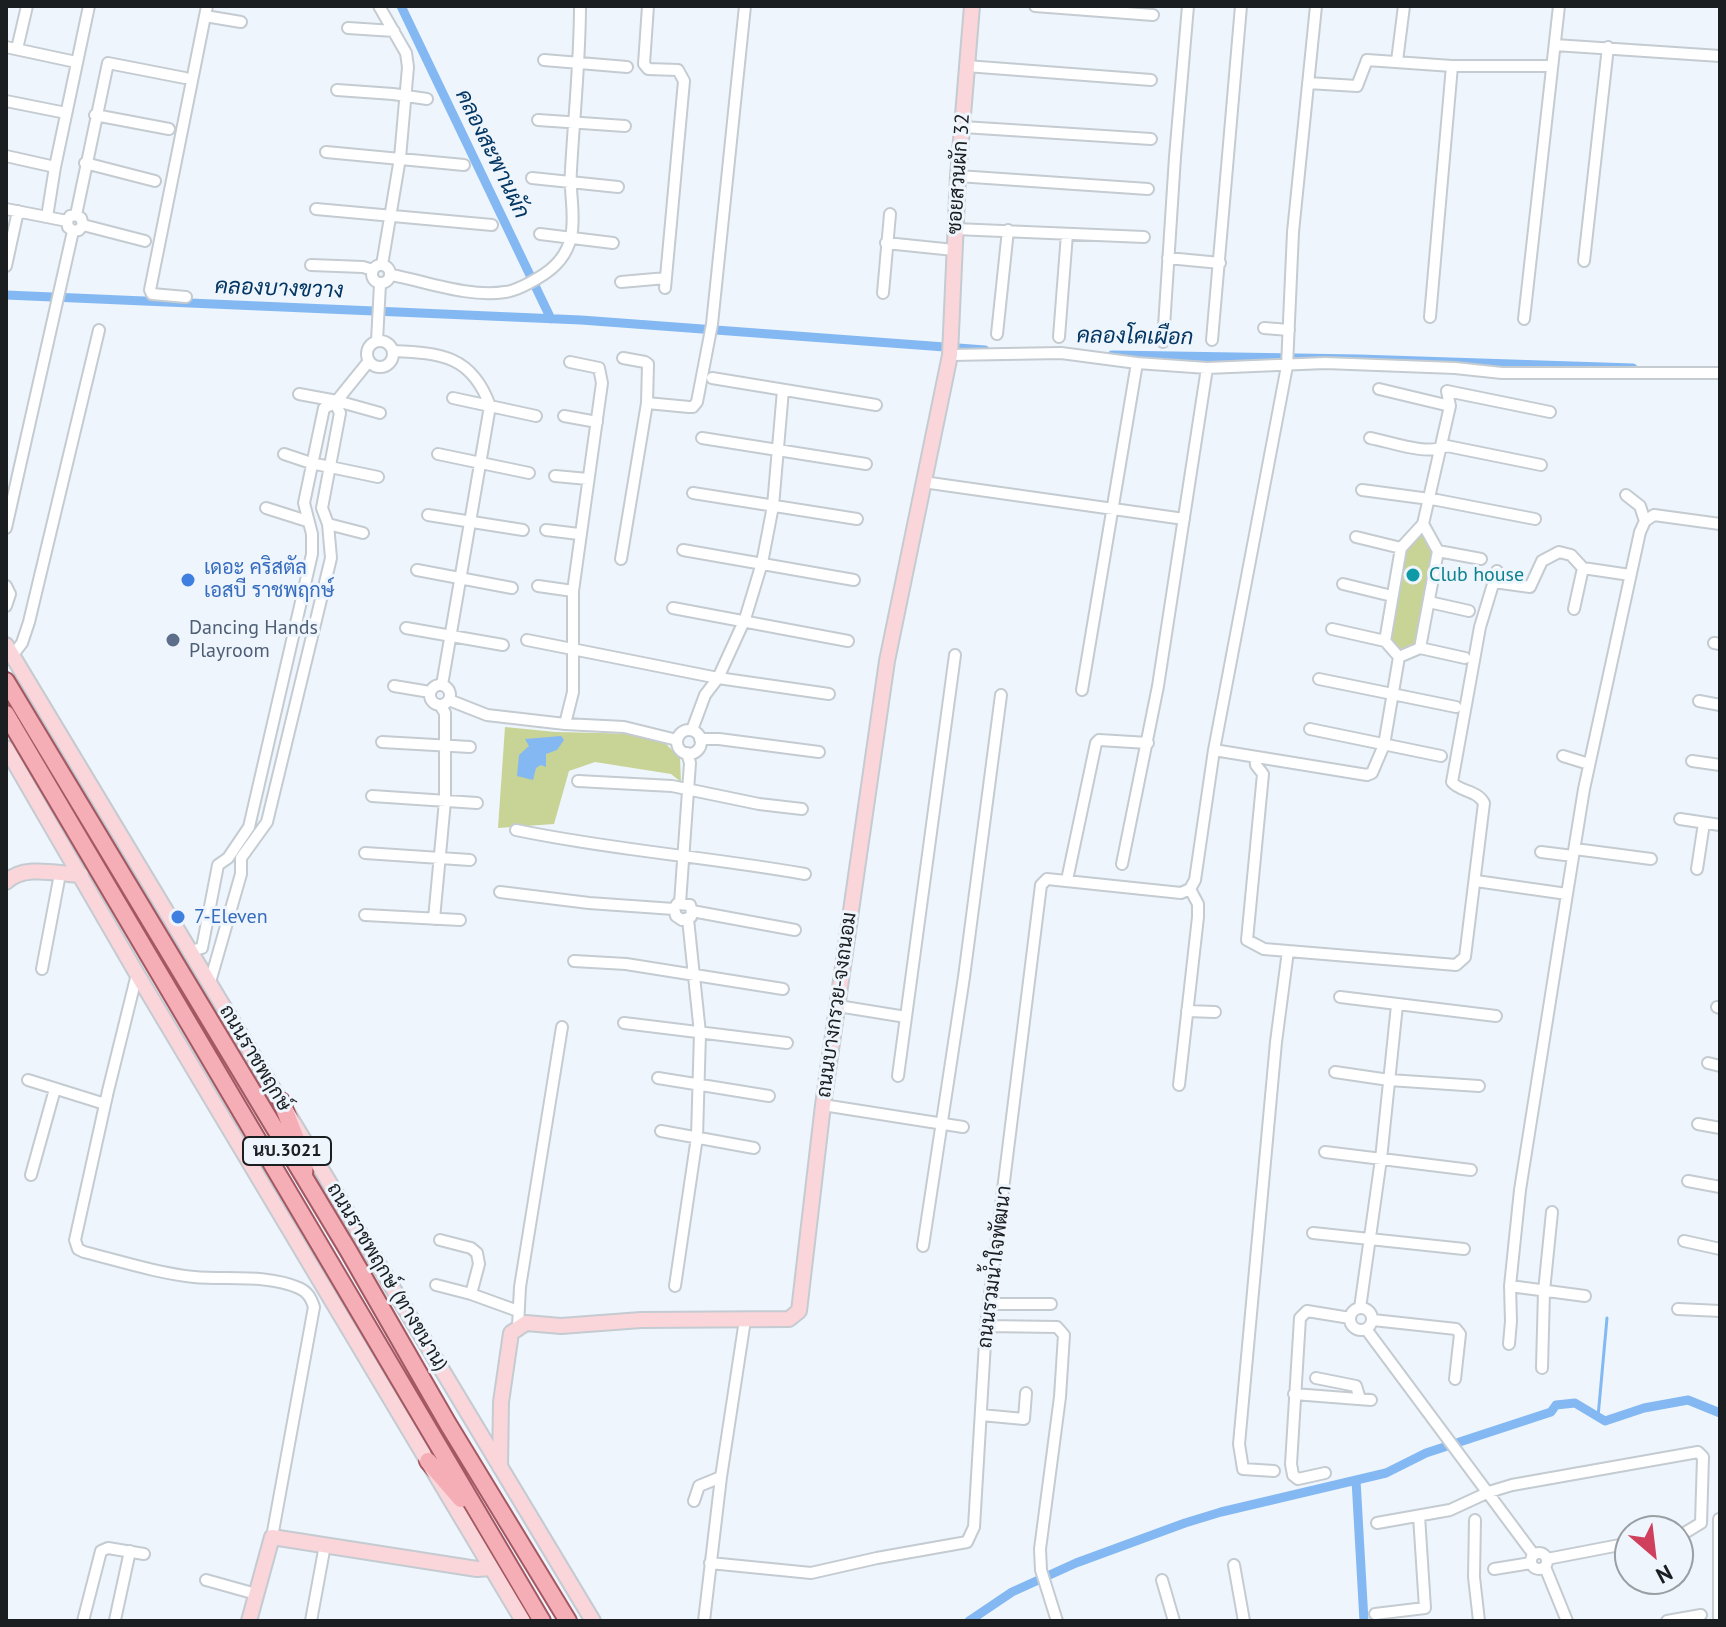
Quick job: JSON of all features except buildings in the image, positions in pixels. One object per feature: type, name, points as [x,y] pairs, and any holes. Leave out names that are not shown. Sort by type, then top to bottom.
[{"type":"main road","name":"ถนนราชพฤกษ์","points":[[6,681],[568,1621]]},
{"type":"main road","name":"ถนนราชพฤกษ์","points":[[6,714],[542,1621]]},
{"type":"main road","points":[[281,1101],[305,1162],[304,1178]]},
{"type":"main road","points":[[428,1461],[486,1527]]},
{"type":"street","points":[[27,6],[12,48],[76,62]]},
{"type":"street","points":[[47,217],[89,6]]},
{"type":"street","points":[[379,6],[406,53],[408,67],[392,214],[372,277],[380,284]]},
{"type":"street","points":[[391,275],[486,293],[506,292],[524,286],[558,263],[571,239],[574,220],[570,182],[580,63],[580,6]]},
{"type":"street","points":[[621,282],[665,283],[684,81],[678,70],[648,69],[644,64],[648,6]]},
{"type":"street","points":[[647,403],[693,407],[697,402],[712,324],[745,6]]},
{"type":"street","name":"ซอยสวนผัก 32","points":[[950,349],[958,176],[972,6]]},
{"type":"street","points":[[1035,6],[1153,15]]},
{"type":"street","points":[[1163,342],[1188,6]]},
{"type":"street","points":[[1212,340],[1241,6]]},
{"type":"street","points":[[1148,743],[1099,740],[1096,743],[1067,880],[1181,893],[1190,889],[1195,880],[1214,750],[1287,361],[1293,232],[1316,6]]},
{"type":"street","points":[[1397,61],[1404,6]]},
{"type":"street","points":[[1524,319],[1559,6]]},
{"type":"street","points":[[186,297],[157,295],[150,290],[206,11],[241,22]]},
{"type":"street","points":[[348,28],[394,31]]},
{"type":"street","points":[[1555,45],[1720,56]]},
{"type":"street","points":[[1584,261],[1608,47]]},
{"type":"street","points":[[544,60],[627,67]]},
{"type":"street","points":[[1308,83],[1357,86],[1367,60],[1452,66],[1551,66]]},
{"type":"street","points":[[6,528],[11,483],[60,291],[107,66],[111,62],[185,78]]},
{"type":"street","points":[[966,66],[1151,80]]},
{"type":"street","points":[[1430,317],[1452,66]]},
{"type":"street","points":[[337,90],[427,99]]},
{"type":"street","points":[[6,101],[66,113]]},
{"type":"street","points":[[95,115],[169,129]]},
{"type":"street","points":[[538,120],[625,126]]},
{"type":"street","points":[[963,127],[1151,139]]},
{"type":"street","points":[[326,152],[464,165]]},
{"type":"street","points":[[6,156],[55,167]]},
{"type":"street","points":[[85,163],[155,181]]},
{"type":"street","points":[[958,176],[1148,189]]},
{"type":"street","points":[[532,178],[618,187]]},
{"type":"street","points":[[6,209],[145,241]]},
{"type":"street","points":[[316,209],[492,225]]},
{"type":"street","points":[[6,266],[18,211]]},
{"type":"street","points":[[883,293],[890,214]]},
{"type":"street","points":[[955,229],[1144,237]]},
{"type":"street","points":[[997,334],[1008,230]]},
{"type":"street","points":[[540,234],[613,243]]},
{"type":"street","points":[[1059,337],[1067,234]]},
{"type":"street","points":[[886,243],[954,250]]},
{"type":"street","points":[[1168,258],[1220,263]]},
{"type":"street","points":[[311,265],[388,268],[391,275]]},
{"type":"street","points":[[380,284],[391,275]]},
{"type":"street","points":[[377,341],[380,284]]},
{"type":"street","points":[[1264,328],[1289,330]]},
{"type":"street","points":[[9,650],[22,643],[29,622],[99,330]]},
{"type":"street","points":[[190,951],[202,948],[218,865],[228,858],[249,827],[312,554],[312,534],[304,503],[324,408],[336,402],[369,361],[368,349],[377,341],[386,341],[393,351],[392,359],[386,366],[377,366],[369,361]]},
{"type":"street","points":[[950,349],[1061,353],[1207,368],[1287,361],[1502,373],[1720,373]]},
{"type":"street","name":"ถนนบางกรวย-จงถนอม","points":[[518,1326],[526,1323],[561,1326],[641,1320],[789,1319],[799,1311],[823,1105],[887,661],[950,349]]},
{"type":"street","points":[[393,351],[443,356],[467,366],[482,384],[490,406],[442,685]]},
{"type":"street","points":[[621,559],[647,403],[648,364],[623,358]]},
{"type":"street","points":[[565,724],[573,692],[573,591],[579,534],[602,373],[594,365],[570,362]]},
{"type":"street","points":[[1082,690],[1137,363]]},
{"type":"street","points":[[1122,864],[1148,743],[1207,368]]},
{"type":"street","points":[[712,378],[876,405]]},
{"type":"street","points":[[1379,389],[1450,406]]},
{"type":"street","points":[[687,753],[697,749],[696,735],[705,695],[718,678],[745,619],[762,563],[773,506],[783,390]]},
{"type":"street","points":[[1385,641],[1401,548],[1423,524],[1450,406],[1447,391],[1550,412]]},
{"type":"street","points":[[299,394],[380,413]]},
{"type":"street","points":[[453,398],[536,416]]},
{"type":"street","points":[[210,982],[241,874],[241,858],[267,822],[331,558],[328,524],[322,508],[340,413],[336,402]]},
{"type":"street","points":[[564,416],[597,422]]},
{"type":"street","points":[[702,438],[866,464]]},
{"type":"street","points":[[1370,438],[1423,448],[1441,449],[1447,446],[1541,465]]},
{"type":"street","points":[[284,454],[378,477]]},
{"type":"street","points":[[438,454],[529,473]]},
{"type":"street","points":[[555,476],[588,479]]},
{"type":"street","points":[[923,482],[1184,519]]},
{"type":"street","points":[[1362,490],[1535,519]]},
{"type":"street","points":[[693,493],[857,519]]},
{"type":"street","points":[[1509,1344],[1510,1286],[1523,1167],[1567,894],[1589,764],[1630,575],[1645,521],[1640,506],[1626,495]]},
{"type":"street","points":[[266,508],[307,521]]},
{"type":"street","points":[[428,515],[523,530]]},
{"type":"street","points":[[1645,521],[1654,515],[1720,524]]},
{"type":"street","points":[[328,524],[363,533]]},
{"type":"street","points":[[1420,648],[1438,551],[1423,524]]},
{"type":"street","points":[[546,530],[579,534]]},
{"type":"street","points":[[1356,537],[1401,548]]},
{"type":"street","points":[[683,550],[854,580]]},
{"type":"street","points":[[1438,551],[1481,559]]},
{"type":"street","points":[[1494,582],[1530,587],[1542,561],[1559,552],[1571,555],[1583,568],[1630,575]]},
{"type":"street","points":[[1574,609],[1583,568]]},
{"type":"street","points":[[417,570],[512,588]]},
{"type":"street","points":[[1255,757],[1256,765],[1263,774],[1247,940],[1264,949],[1456,965],[1465,957],[1484,803],[1477,795],[1456,787],[1452,782],[1480,627],[1497,571]]},
{"type":"street","points":[[1343,584],[1392,596]]},
{"type":"street","points":[[6,586],[10,594],[6,606]]},
{"type":"street","points":[[538,586],[573,591]]},
{"type":"street","points":[[1429,602],[1469,611]]},
{"type":"street","points":[[673,608],[745,619],[848,641]]},
{"type":"street","points":[[406,628],[503,645]]},
{"type":"street","points":[[1332,629],[1385,641],[1399,657]]},
{"type":"street","points":[[527,640],[718,678],[829,694]]},
{"type":"street","points":[[1399,657],[1420,648],[1465,658]]},
{"type":"street","name":"ถนนราชพฤกษ์ (ทางขนาน)","points":[[9,650],[593,1621]]},
{"type":"street","points":[[898,1076],[955,655]]},
{"type":"street","points":[[1214,750],[1367,775],[1374,770],[1384,745],[1399,657]]},
{"type":"street","points":[[285,672],[304,675]]},
{"type":"street","points":[[1319,679],[1456,707]]},
{"type":"street","points":[[430,692],[442,685]]},
{"type":"street","points":[[434,919],[445,801],[444,703],[450,691],[442,685]]},
{"type":"street","points":[[394,686],[430,692]]},
{"type":"street","points":[[430,692],[432,701],[487,715],[624,727],[677,740]]},
{"type":"street","points":[[923,1246],[979,869],[1001,695]]},
{"type":"street","points":[[1699,701],[1720,705]]},
{"type":"street","points":[[1310,729],[1441,756]]},
{"type":"street","points":[[795,930],[690,915],[678,918],[690,763],[687,753],[678,747],[677,740],[681,733],[819,752]]},
{"type":"street","points":[[382,742],[470,747]]},
{"type":"street","name":"นบ.3021","points":[[6,748],[137,974],[523,1621]]},
{"type":"street","points":[[1563,756],[1589,764]]},
{"type":"street","points":[[1692,761],[1720,765]]},
{"type":"street","points":[[578,781],[688,789],[759,804],[802,809]]},
{"type":"street","points":[[372,796],[477,803]]},
{"type":"street","points":[[1680,819],[1720,825]]},
{"type":"street","points":[[1697,869],[1704,823]]},
{"type":"street","points":[[516,830],[577,842],[805,874]]},
{"type":"street","points":[[1541,852],[1651,859]]},
{"type":"street","points":[[365,853],[470,860]]},
{"type":"street","points":[[6,882],[15,874],[25,872],[81,875]]},
{"type":"street","points":[[42,969],[60,874]]},
{"type":"street","name":"ถนนรวมน้ำใจพัฒนา","points":[[710,1563],[811,1573],[967,1542],[974,1527],[986,1326],[1041,885],[1047,879],[1067,880]]},
{"type":"street","points":[[1476,881],[1567,894]]},
{"type":"street","points":[[1179,1085],[1198,917],[1198,904],[1190,889]]},
{"type":"street","points":[[500,892],[589,903],[677,906]]},
{"type":"street","points":[[365,915],[460,920]]},
{"type":"street","points":[[675,1286],[697,1137],[700,1033],[690,915]]},
{"type":"street","points":[[1274,1471],[1243,1469],[1239,1444],[1275,1056],[1288,951]]},
{"type":"street","points":[[574,961],[626,964],[783,989]]},
{"type":"street","points":[[137,974],[75,1240],[78,1249],[184,1275],[250,1278],[291,1286],[306,1292],[314,1307],[272,1537],[249,1621]]},
{"type":"street","points":[[1340,997],[1496,1016]]},
{"type":"street","points":[[1360,1308],[1381,1159],[1397,1005]]},
{"type":"street","points":[[838,1006],[906,1017]]},
{"type":"street","points":[[1187,1011],[1215,1012]]},
{"type":"street","points":[[624,1023],[787,1043]]},
{"type":"street","points":[[500,1467],[501,1402],[511,1333],[518,1326],[562,1027]]},
{"type":"street","points":[[1708,1063],[1720,1066]]},
{"type":"street","points":[[1335,1072],[1389,1080],[1479,1086]]},
{"type":"street","points":[[658,1078],[769,1096]]},
{"type":"street","points":[[28,1080],[105,1104]]},
{"type":"street","points":[[31,1175],[55,1089]]},
{"type":"street","points":[[823,1105],[963,1127]]},
{"type":"street","points":[[1698,1124],[1720,1128]]},
{"type":"street","points":[[661,1131],[754,1148]]},
{"type":"street","points":[[1325,1152],[1471,1170]]},
{"type":"street","points":[[1688,1181],[1720,1187]]},
{"type":"street","points":[[1542,1368],[1544,1291],[1552,1212]]},
{"type":"street","points":[[1313,1233],[1464,1249]]},
{"type":"street","points":[[440,1240],[471,1248],[477,1253],[479,1264],[471,1294]]},
{"type":"street","points":[[1684,1241],[1720,1249]]},
{"type":"street","points":[[436,1285],[518,1311]]},
{"type":"street","points":[[1510,1286],[1585,1296]]},
{"type":"street","points":[[989,1304],[1051,1304]]},
{"type":"street","points":[[1455,1379],[1460,1334],[1456,1329],[1369,1325],[1354,1328],[1350,1318],[1353,1312],[1360,1308],[1369,1311],[1369,1325],[1442,1435],[1489,1492],[1537,1569],[1546,1563],[1614,1547]]},
{"type":"street","points":[[1678,1309],[1720,1311]]},
{"type":"street","points":[[1325,1473],[1298,1479],[1293,1475],[1294,1394],[1303,1313],[1307,1311],[1350,1318]]},
{"type":"street","points":[[704,1621],[721,1477],[745,1320]]},
{"type":"street","points":[[986,1326],[1057,1327],[1064,1335],[1060,1397],[1040,1549],[1041,1570],[1057,1621]]},
{"type":"street","points":[[1294,1394],[1366,1400],[1356,1386],[1316,1378]]},
{"type":"street","points":[[981,1415],[1024,1419],[1026,1393]]},
{"type":"street","points":[[477,1427],[491,1421],[501,1402]]},
{"type":"street","points":[[1377,1523],[1450,1510],[1489,1492],[1555,1477],[1698,1452],[1703,1457],[1701,1523],[1694,1527]]},
{"type":"street","points":[[694,1501],[699,1486],[721,1477]]},
{"type":"street","points":[[1375,1614],[1425,1608],[1419,1516]]},
{"type":"street","points":[[1719,1519],[1719,1621]]},
{"type":"street","points":[[1475,1520],[1474,1577],[1479,1621]]},
{"type":"street","points":[[272,1537],[477,1569],[491,1568]]},
{"type":"street","points":[[311,1621],[325,1545]]},
{"type":"street","points":[[83,1621],[101,1551],[108,1548],[144,1554]]},
{"type":"street","points":[[115,1620],[130,1551]]},
{"type":"street","points":[[1494,1569],[1532,1559]]},
{"type":"street","points":[[1546,1563],[1567,1621]]},
{"type":"street","points":[[1234,1565],[1244,1621]]},
{"type":"street","points":[[206,1580],[256,1594]]},
{"type":"street","points":[[1162,1580],[1174,1621]]},
{"type":"street","points":[[1667,1621],[1701,1615]]},
{"type":"green space","points":[[1423,524],[1438,551],[1420,648],[1399,657],[1385,641],[1401,548]]},
{"type":"green space","points":[[505,727],[556,732],[644,734],[661,739],[680,758],[681,782],[671,774],[595,762],[569,771],[554,824],[498,828]]},
{"type":"water","points":[[561,736],[564,740],[557,750],[546,754],[546,767],[541,765],[536,768],[533,780],[517,776],[519,755],[529,746],[525,739]]},
{"type":"waterway","name":"คลองสะพานผัก","points":[[401,6],[551,319]]},
{"type":"waterway","name":"คลองบางขวาง","points":[[6,295],[581,320],[985,350]]},
{"type":"waterway","name":"คลองโคเผือก","points":[[1112,355],[1633,368]]},
{"type":"waterway","points":[[1598,1417],[1607,1318]]},
{"type":"waterway","points":[[969,1621],[1012,1592],[1076,1563],[1221,1512],[1386,1473],[1426,1453],[1551,1412],[1556,1405],[1575,1403],[1605,1421],[1644,1408],[1688,1400],[1720,1413]]},
{"type":"waterway","points":[[1356,1480],[1364,1621]]},
{"type":"place","name":"Club house","points":[[1413,575]]},
{"type":"place","name":"เดอะ คริสตัล เอสบี ราชพฤกษ์","points":[[188,580]]},
{"type":"place","name":"Dancing Hands Playroom","points":[[173,640]]},
{"type":"place","name":"7-Eleven","points":[[178,917]]}]
